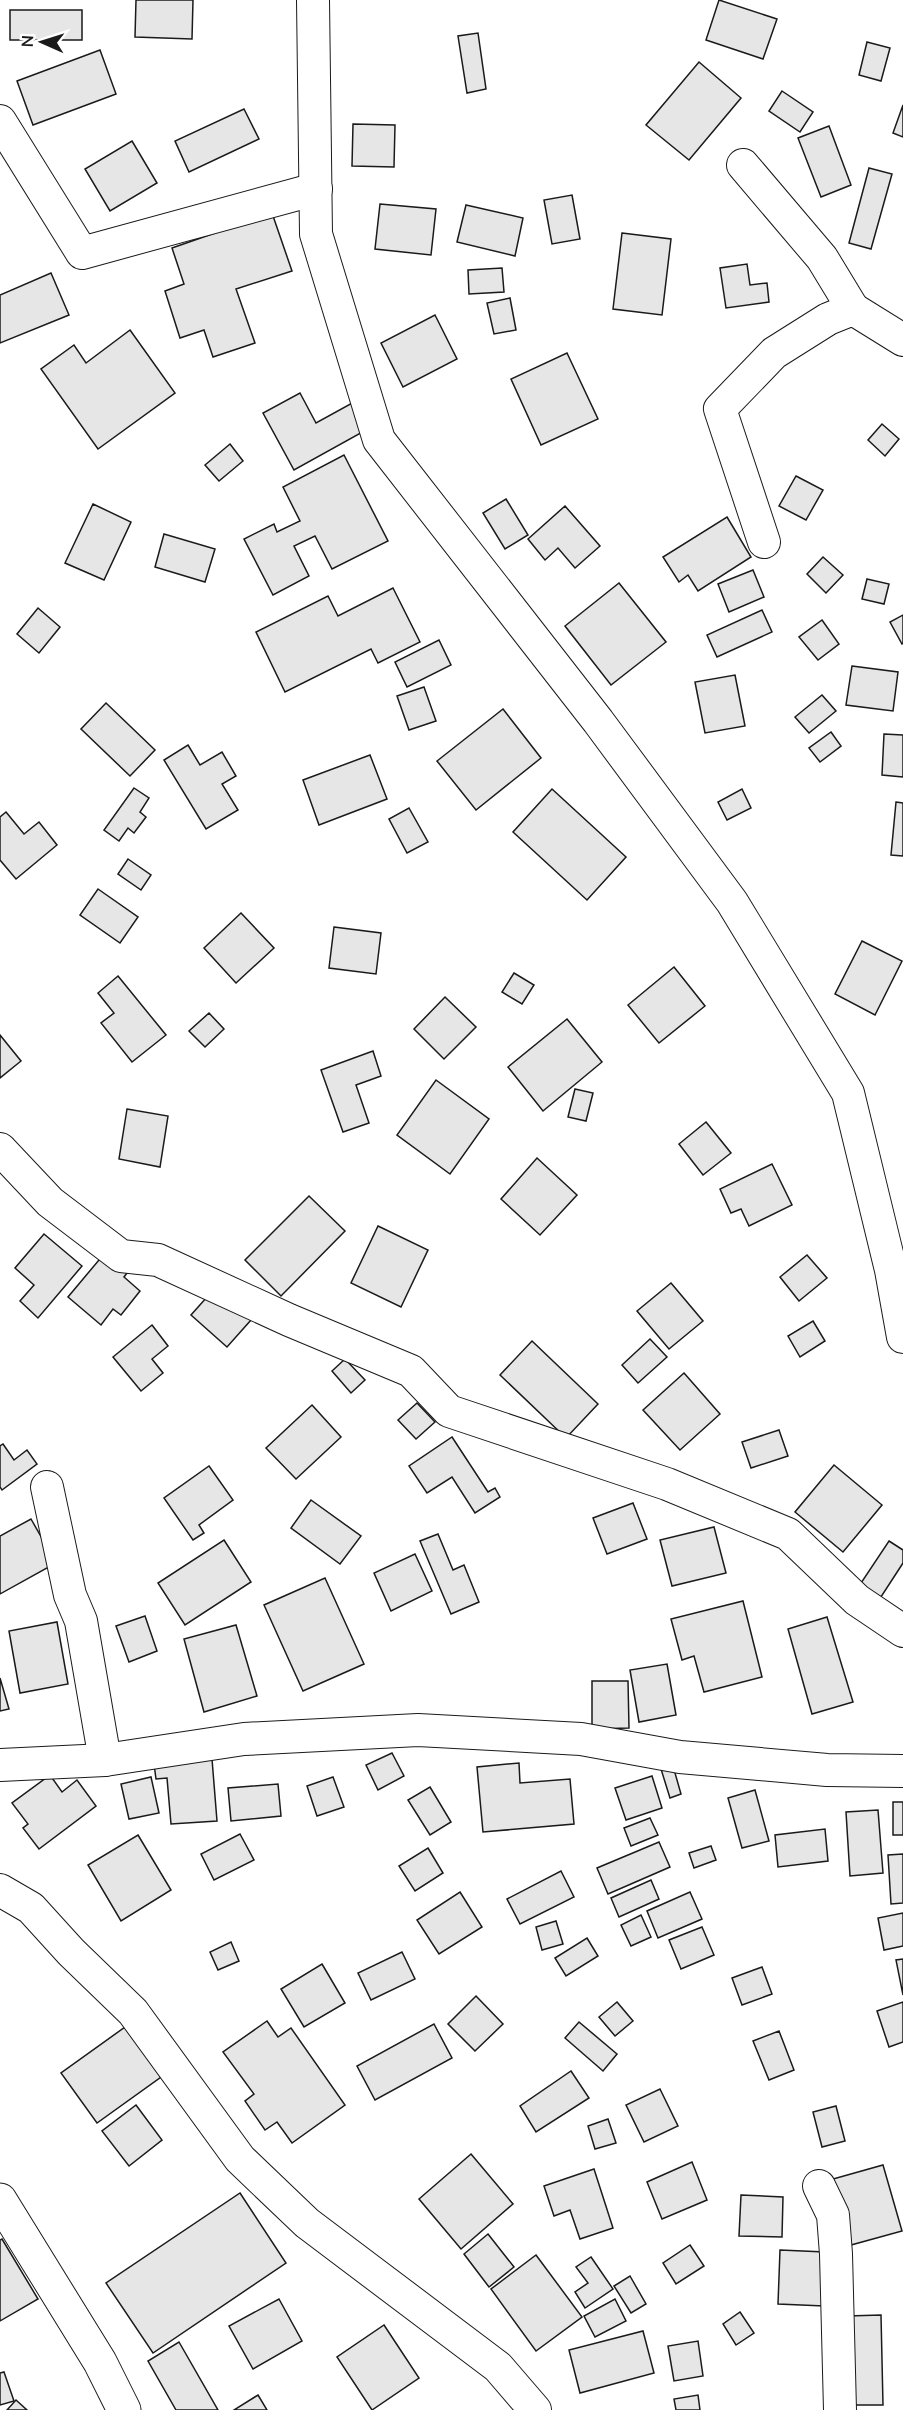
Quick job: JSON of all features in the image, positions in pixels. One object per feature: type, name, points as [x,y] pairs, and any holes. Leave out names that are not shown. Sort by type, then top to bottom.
[{"type":"street","points":[[313,0],[316,234],[379,440],[598,721],[732,902],[848,1093],[891,1270],[903,1337]]},
{"type":"street","points":[[0,121],[82,253],[315,189]]},
{"type":"street","points":[[743,165],[822,258],[853,309],[903,340]]},
{"type":"street","points":[[764,542],[720,409],[774,354],[828,319],[853,309]]},
{"type":"street","points":[[0,1149],[50,1202],[121,1256],[158,1260],[289,1320],[411,1371],[449,1412],[667,1484],[788,1534],[857,1600],[903,1631]]},
{"type":"street","points":[[47,1487],[70,1595],[81,1621],[105,1761]]},
{"type":"street","points":[[0,1765],[105,1761],[244,1739],[418,1730],[581,1739],[680,1757],[816,1769],[903,1771]]},
{"type":"street","points":[[0,1890],[31,1908],[71,1952],[133,2012],[240,2159],[307,2223],[498,2367],[535,2410]]},
{"type":"street","points":[[819,2186],[833,2216],[840,2410]]},
{"type":"street","points":[[0,2199],[100,2362],[124,2410]]},
{"type":"building","points":[[136,0],[193,0],[192,39],[135,37]]},
{"type":"building","points":[[719,0],[777,19],[763,59],[706,40]]},
{"type":"building","points":[[10,10],[82,10],[82,40],[10,40]]},
{"type":"building","points":[[478,33],[486,89],[467,93],[458,36]]},
{"type":"building","points":[[867,42],[890,48],[881,81],[859,75]]},
{"type":"building","points":[[100,50],[116,94],[33,125],[17,81]]},
{"type":"building","points":[[699,62],[741,98],[689,160],[646,125]]},
{"type":"building","points":[[782,91],[813,112],[800,132],[769,111]]},
{"type":"building","points":[[903,105],[903,137],[893,133]]},
{"type":"building","points":[[244,109],[259,139],[189,172],[175,141]]},
{"type":"building","points":[[353,124],[395,125],[394,167],[352,166]]},
{"type":"building","points":[[829,126],[851,185],[821,197],[798,138]]},
{"type":"building","points":[[132,141],[157,183],[110,211],[85,169]]},
{"type":"building","points":[[869,168],[892,174],[871,249],[849,243]]},
{"type":"building","points":[[572,195],[580,239],[552,244],[544,200]]},
{"type":"building","points":[[380,204],[436,209],[431,255],[375,249]]},
{"type":"building","points":[[466,205],[523,218],[515,256],[457,242]]},
{"type":"building","points":[[272,213],[292,271],[236,289],[255,343],[213,357],[204,330],[180,338],[165,291],[184,284],[172,248]]},
{"type":"building","points":[[622,233],[671,239],[662,315],[613,309]]},
{"type":"building","points":[[747,264],[750,285],[767,283],[769,302],[726,308],[720,268]]},
{"type":"building","points":[[502,268],[504,292],[469,294],[468,270]]},
{"type":"building","points":[[51,273],[69,315],[0,343],[0,295]]},
{"type":"building","points":[[510,298],[516,330],[494,334],[487,303]]},
{"type":"building","points":[[435,315],[457,359],[403,387],[381,343]]},
{"type":"building","points":[[130,330],[175,393],[98,449],[41,369],[74,345],[86,363]]},
{"type":"building","points":[[567,353],[598,419],[541,445],[511,379]]},
{"type":"building","points":[[300,393],[316,423],[354,402],[368,429],[294,470],[263,413]]},
{"type":"building","points":[[882,424],[899,439],[885,456],[868,440]]},
{"type":"building","points":[[230,444],[243,461],[219,481],[205,465]]},
{"type":"building","points":[[344,455],[388,541],[332,569],[315,536],[294,546],[309,576],[273,595],[244,539],[274,524],[277,532],[300,521],[283,487]]},
{"type":"building","points":[[796,476],[823,490],[806,520],[779,506]]},
{"type":"building","points":[[506,499],[528,535],[505,549],[483,513]]},
{"type":"building","points":[[93,504],[131,522],[104,580],[65,563]]},
{"type":"building","points":[[565,506],[600,546],[575,568],[558,548],[545,560],[528,539]]},
{"type":"building","points":[[727,517],[751,557],[698,591],[688,575],[679,582],[663,557]]},
{"type":"building","points":[[164,534],[215,549],[205,582],[155,567]]},
{"type":"building","points":[[823,557],[843,575],[826,593],[807,574]]},
{"type":"building","points":[[753,570],[764,597],[729,612],[718,584]]},
{"type":"building","points":[[867,579],[889,584],[884,604],[862,599]]},
{"type":"building","points":[[619,583],[666,642],[611,685],[565,626]]},
{"type":"building","points":[[393,588],[420,642],[378,663],[371,649],[285,692],[256,632],[328,596],[338,616]]},
{"type":"building","points":[[38,608],[60,627],[39,653],[17,634]]},
{"type":"building","points":[[762,610],[772,632],[717,657],[707,635]]},
{"type":"building","points":[[903,615],[903,643],[902,644],[890,622]]},
{"type":"building","points":[[822,620],[839,644],[818,660],[799,637]]},
{"type":"building","points":[[439,640],[451,665],[407,687],[395,662]]},
{"type":"building","points":[[852,666],[898,672],[893,711],[846,705]]},
{"type":"building","points":[[735,675],[745,726],[705,733],[695,682]]},
{"type":"building","points":[[424,687],[436,721],[409,730],[397,696]]},
{"type":"building","points":[[822,695],[836,711],[809,733],[795,717]]},
{"type":"building","points":[[106,703],[155,750],[130,776],[81,729]]},
{"type":"building","points":[[503,709],[541,758],[476,810],[437,761]]},
{"type":"building","points":[[831,732],[841,746],[820,762],[809,748]]},
{"type":"building","points":[[884,734],[903,735],[903,777],[882,775]]},
{"type":"building","points":[[188,745],[200,765],[222,752],[236,776],[222,784],[238,810],[206,829],[164,760]]},
{"type":"building","points":[[370,755],[387,799],[319,825],[303,780]]},
{"type":"building","points":[[134,788],[149,798],[140,812],[146,817],[134,833],[128,828],[119,841],[104,830]]},
{"type":"building","points":[[552,789],[626,857],[587,900],[513,832]]},
{"type":"building","points":[[742,789],[751,808],[727,820],[718,802]]},
{"type":"building","points":[[896,802],[903,803],[903,856],[891,855]]},
{"type":"building","points":[[409,808],[428,842],[407,853],[389,819]]},
{"type":"building","points":[[6,812],[24,834],[39,822],[57,845],[16,879],[0,860],[0,817]]},
{"type":"building","points":[[128,859],[151,875],[141,890],[118,874]]},
{"type":"building","points":[[98,889],[138,917],[120,943],[80,915]]},
{"type":"building","points":[[241,913],[274,948],[236,983],[204,948]]},
{"type":"building","points":[[334,927],[381,933],[376,974],[329,968]]},
{"type":"building","points":[[862,941],[902,961],[875,1015],[835,994]]},
{"type":"building","points":[[674,967],[705,1006],[659,1043],[628,1005]]},
{"type":"building","points":[[514,973],[534,985],[522,1004],[502,992]]},
{"type":"building","points":[[118,976],[166,1035],[132,1062],[101,1023],[114,1013],[98,993]]},
{"type":"building","points":[[445,997],[476,1027],[444,1059],[414,1029]]},
{"type":"building","points":[[209,1013],[224,1029],[205,1047],[189,1031]]},
{"type":"building","points":[[567,1019],[602,1062],[543,1111],[508,1067]]},
{"type":"building","points":[[0,1035],[21,1061],[0,1078]]},
{"type":"building","points":[[373,1051],[381,1076],[356,1085],[369,1123],[343,1132],[321,1070]]},
{"type":"building","points":[[436,1080],[489,1119],[450,1174],[397,1135]]},
{"type":"building","points":[[575,1089],[593,1093],[586,1121],[568,1117]]},
{"type":"building","points":[[127,1109],[168,1116],[160,1167],[119,1159]]},
{"type":"building","points":[[706,1122],[731,1153],[703,1175],[679,1144]]},
{"type":"building","points":[[537,1158],[577,1195],[540,1235],[501,1199]]},
{"type":"building","points":[[772,1164],[792,1205],[749,1226],[741,1209],[731,1213],[720,1189]]},
{"type":"building","points":[[309,1196],[345,1231],[281,1296],[245,1260]]},
{"type":"building","points":[[378,1226],[428,1250],[401,1307],[351,1283]]},
{"type":"building","points":[[44,1234],[82,1266],[38,1318],[20,1301],[34,1285],[15,1268]]},
{"type":"building","points":[[104,1254],[127,1273],[124,1277],[140,1291],[121,1315],[113,1309],[101,1325],[68,1297]]},
{"type":"building","points":[[807,1255],[827,1278],[799,1301],[780,1277]]},
{"type":"building","points":[[671,1283],[703,1321],[669,1349],[637,1311]]},
{"type":"building","points":[[215,1288],[251,1320],[227,1347],[191,1315]]},
{"type":"building","points":[[813,1321],[825,1341],[800,1357],[788,1336]]},
{"type":"building","points":[[152,1325],[168,1346],[152,1359],[163,1373],[141,1391],[113,1357]]},
{"type":"building","points":[[650,1339],[667,1357],[638,1383],[622,1365]]},
{"type":"building","points":[[532,1341],[598,1404],[566,1438],[500,1375]]},
{"type":"building","points":[[345,1359],[365,1380],[351,1393],[332,1371]]},
{"type":"building","points":[[684,1373],[720,1414],[680,1450],[643,1410]]},
{"type":"building","points":[[417,1403],[435,1422],[416,1439],[398,1420]]},
{"type":"building","points":[[312,1405],[341,1437],[296,1479],[266,1448]]},
{"type":"building","points":[[779,1430],[788,1456],[751,1468],[742,1442]]},
{"type":"building","points":[[452,1437],[488,1492],[495,1488],[500,1497],[475,1513],[452,1477],[427,1493],[409,1466]]},
{"type":"building","points":[[3,1444],[14,1460],[27,1450],[37,1464],[2,1490],[0,1487],[0,1446]]},
{"type":"building","points":[[834,1465],[882,1505],[843,1552],[795,1512]]},
{"type":"building","points":[[209,1466],[233,1500],[199,1525],[204,1533],[193,1540],[164,1498]]},
{"type":"building","points":[[311,1500],[361,1536],[340,1564],[291,1528]]},
{"type":"building","points":[[633,1503],[647,1539],[607,1554],[593,1518]]},
{"type":"building","points":[[31,1519],[56,1563],[0,1594],[0,1536]]},
{"type":"building","points":[[714,1527],[726,1573],[672,1586],[660,1540]]},
{"type":"building","points":[[438,1534],[453,1570],[464,1565],[479,1602],[451,1614],[420,1541]]},
{"type":"building","points":[[224,1540],[251,1582],[185,1625],[158,1583]]},
{"type":"building","points":[[889,1541],[903,1550],[903,1563],[879,1600],[859,1586]]},
{"type":"building","points":[[415,1554],[432,1591],[391,1611],[374,1573]]},
{"type":"building","points":[[325,1578],[364,1664],[303,1691],[264,1605]]},
{"type":"building","points":[[743,1601],[762,1677],[704,1692],[694,1656],[682,1660],[671,1619]]},
{"type":"building","points":[[145,1616],[157,1651],[129,1662],[116,1626]]},
{"type":"building","points":[[827,1617],[853,1702],[812,1714],[788,1629]]},
{"type":"building","points":[[57,1622],[68,1684],[20,1693],[9,1631]]},
{"type":"building","points":[[236,1625],[257,1696],[204,1712],[184,1639]]},
{"type":"building","points":[[667,1664],[676,1715],[639,1722],[630,1670]]},
{"type":"building","points":[[0,1678],[9,1709],[0,1711]]},
{"type":"building","points":[[592,1681],[628,1681],[629,1728],[592,1729]]},
{"type":"building","points":[[392,1753],[404,1776],[378,1790],[366,1765]]},
{"type":"building","points":[[212,1759],[217,1821],[171,1824],[167,1778],[156,1779],[154,1764]]},
{"type":"building","points":[[519,1763],[520,1783],[570,1779],[574,1824],[483,1832],[477,1767]]},
{"type":"building","points":[[673,1766],[681,1794],[670,1798],[661,1769]]},
{"type":"building","points":[[50,1775],[62,1792],[77,1780],[96,1806],[39,1849],[23,1828],[28,1824],[12,1803]]},
{"type":"building","points":[[652,1776],[662,1808],[626,1820],[615,1788]]},
{"type":"building","points":[[151,1777],[159,1813],[129,1819],[121,1784]]},
{"type":"building","points":[[333,1777],[344,1807],[317,1816],[307,1786]]},
{"type":"building","points":[[278,1784],[281,1816],[231,1821],[228,1788]]},
{"type":"building","points":[[430,1787],[451,1822],[430,1835],[408,1800]]},
{"type":"building","points":[[755,1790],[769,1841],[742,1848],[728,1798]]},
{"type":"building","points":[[893,1802],[903,1802],[903,1835],[893,1835]]},
{"type":"building","points":[[878,1810],[883,1873],[850,1876],[846,1812]]},
{"type":"building","points":[[650,1818],[658,1835],[631,1846],[624,1828]]},
{"type":"building","points":[[825,1829],[828,1861],[778,1867],[775,1835]]},
{"type":"building","points":[[240,1834],[254,1860],[214,1880],[201,1854]]},
{"type":"building","points":[[138,1835],[171,1890],[121,1921],[88,1865]]},
{"type":"building","points":[[659,1842],[670,1867],[608,1894],[597,1868]]},
{"type":"building","points":[[711,1846],[716,1860],[694,1868],[689,1853]]},
{"type":"building","points":[[428,1848],[443,1873],[415,1891],[399,1866]]},
{"type":"building","points":[[903,1854],[903,1903],[891,1904],[888,1855]]},
{"type":"building","points":[[561,1871],[574,1897],[520,1924],[507,1899]]},
{"type":"building","points":[[651,1880],[659,1899],[619,1917],[611,1898]]},
{"type":"building","points":[[460,1892],[482,1927],[439,1954],[417,1920]]},
{"type":"building","points":[[690,1892],[702,1919],[658,1938],[647,1911]]},
{"type":"building","points":[[903,1913],[903,1946],[884,1950],[878,1918]]},
{"type":"building","points":[[641,1915],[651,1937],[631,1946],[621,1925]]},
{"type":"building","points":[[556,1921],[563,1944],[542,1950],[536,1927]]},
{"type":"building","points":[[702,1927],[714,1955],[681,1969],[669,1940]]},
{"type":"building","points":[[587,1938],[598,1956],[566,1976],[555,1958]]},
{"type":"building","points":[[231,1942],[239,1961],[218,1970],[210,1952]]},
{"type":"building","points":[[402,1952],[415,1979],[371,2000],[358,1973]]},
{"type":"building","points":[[903,1959],[903,1995],[896,1960]]},
{"type":"building","points":[[322,1964],[345,2003],[304,2027],[281,1989]]},
{"type":"building","points":[[762,1967],[772,1994],[742,2005],[732,1978]]},
{"type":"building","points":[[476,1996],[503,2024],[475,2051],[448,2024]]},
{"type":"building","points":[[617,2002],[633,2021],[615,2036],[599,2017]]},
{"type":"building","points":[[903,2002],[903,2042],[889,2047],[877,2011]]},
{"type":"building","points":[[267,2021],[278,2037],[291,2028],[345,2105],[292,2143],[277,2122],[265,2130],[245,2101],[254,2094],[223,2052]]},
{"type":"building","points":[[132,2022],[168,2072],[97,2123],[61,2073]]},
{"type":"building","points":[[579,2022],[617,2054],[603,2071],[565,2038]]},
{"type":"building","points":[[434,2024],[452,2058],[375,2100],[357,2066]]},
{"type":"building","points":[[779,2031],[794,2070],[769,2080],[753,2041]]},
{"type":"building","points":[[571,2071],[589,2098],[536,2132],[520,2106]]},
{"type":"building","points":[[660,2089],[678,2126],[644,2142],[626,2105]]},
{"type":"building","points":[[136,2105],[162,2140],[129,2166],[102,2131]]},
{"type":"building","points":[[836,2106],[845,2141],[822,2147],[813,2112]]},
{"type":"building","points":[[608,2119],[616,2143],[595,2149],[588,2126]]},
{"type":"building","points":[[471,2154],[513,2204],[461,2249],[419,2199]]},
{"type":"building","points":[[692,2162],[707,2200],[662,2219],[647,2182]]},
{"type":"building","points":[[883,2165],[902,2231],[851,2245],[833,2179]]},
{"type":"building","points":[[594,2169],[613,2228],[580,2239],[570,2210],[554,2216],[544,2186]]},
{"type":"building","points":[[240,2193],[286,2263],[153,2353],[106,2283]]},
{"type":"building","points":[[741,2195],[783,2197],[782,2237],[739,2236]]},
{"type":"building","points":[[488,2234],[514,2267],[489,2287],[464,2254]]},
{"type":"building","points":[[2,2239],[38,2299],[0,2321],[0,2240]]},
{"type":"building","points":[[690,2245],[704,2266],[676,2284],[663,2263]]},
{"type":"building","points":[[780,2250],[825,2252],[824,2306],[778,2304]]},
{"type":"building","points":[[536,2255],[582,2317],[536,2351],[491,2289]]},
{"type":"building","points":[[591,2257],[613,2289],[585,2308],[575,2292],[588,2283],[576,2267]]},
{"type":"building","points":[[630,2276],[646,2304],[631,2313],[614,2286]]},
{"type":"building","points":[[279,2299],[302,2341],[253,2369],[229,2326]]},
{"type":"building","points":[[615,2299],[626,2321],[595,2337],[584,2316]]},
{"type":"building","points":[[740,2312],[754,2333],[736,2345],[723,2324]]},
{"type":"building","points":[[881,2315],[883,2405],[848,2405],[847,2316]]},
{"type":"building","points":[[384,2325],[419,2378],[372,2410],[337,2357]]},
{"type":"building","points":[[643,2331],[654,2373],[580,2393],[569,2350]]},
{"type":"building","points":[[698,2341],[703,2376],[674,2381],[668,2346]]},
{"type":"building","points":[[179,2342],[218,2410],[176,2410],[148,2361]]},
{"type":"building","points":[[4,2372],[14,2401],[0,2405],[0,2373]]},
{"type":"building","points":[[258,2395],[267,2410],[234,2410]]},
{"type":"building","points":[[698,2395],[700,2410],[676,2410],[674,2399]]},
{"type":"building","points":[[16,2400],[27,2410],[7,2410]]}]
